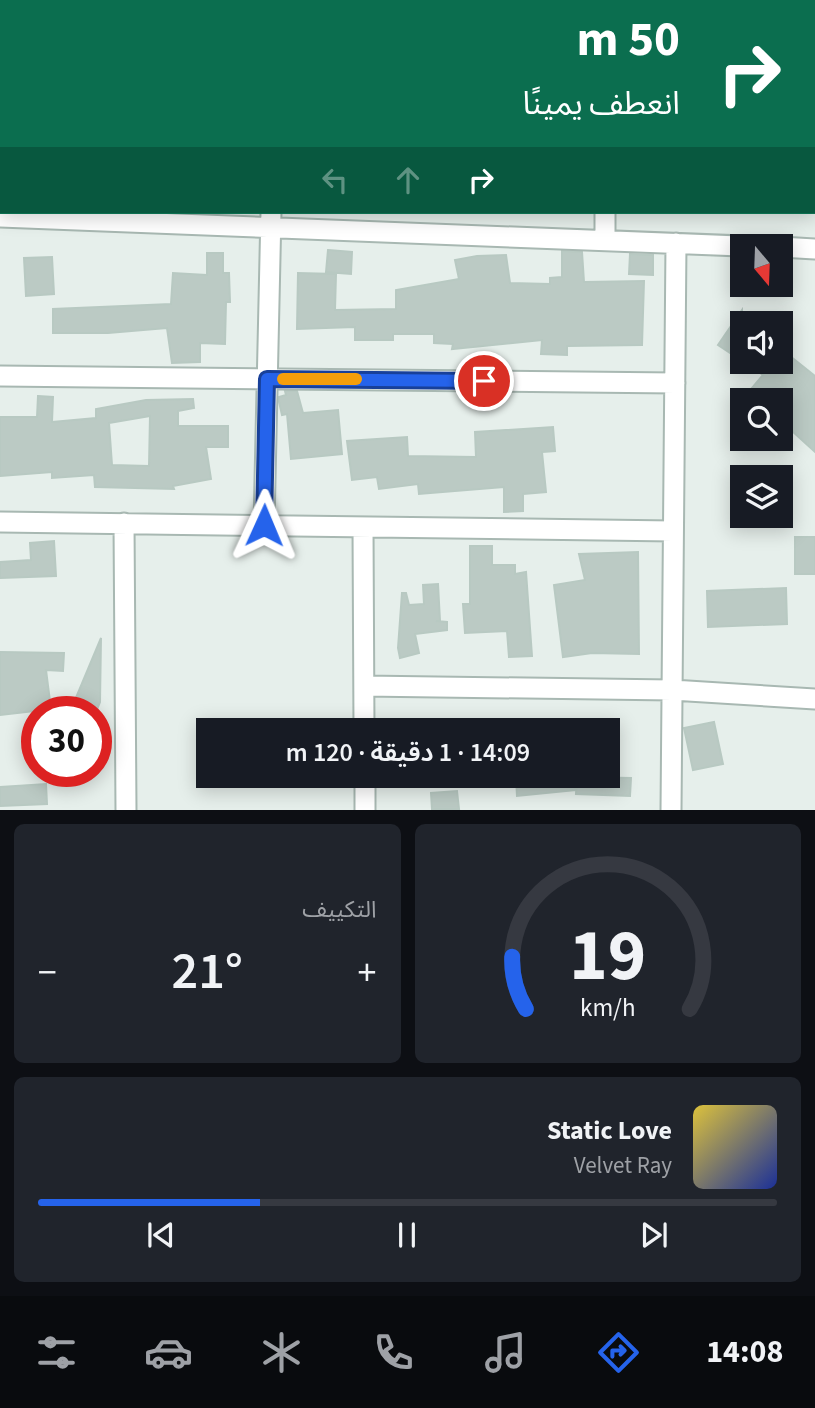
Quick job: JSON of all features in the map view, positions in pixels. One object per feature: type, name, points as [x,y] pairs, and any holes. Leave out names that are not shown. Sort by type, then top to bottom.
[{"type":"street","points":[[605,240],[606,214]]},
{"type":"street","points":[[0,218],[271,220],[730,245]]},
{"type":"street","points":[[264,525],[271,220]]},
{"type":"street","points":[[671,810],[676,243]]},
{"type":"street","points":[[793,247],[815,248]]},
{"type":"street","points":[[0,376],[674,383]]},
{"type":"street","points":[[0,522],[673,531]]},
{"type":"street","points":[[124,523],[126,810]]},
{"type":"street","points":[[363,527],[364,718]]},
{"type":"street","points":[[364,686],[672,690],[815,699]]},
{"type":"street","points":[[365,788],[365,810]]},
{"type":"building","points":[[328,250],[352,252],[351,274],[326,272]]},
{"type":"building","points":[[562,251],[582,252],[584,282],[644,281],[642,345],[567,346],[567,355],[541,354],[542,340],[452,349],[453,344],[434,343],[434,334],[393,334],[393,340],[355,340],[355,327],[297,329],[298,273],[336,274],[335,310],[396,309],[396,290],[459,279],[455,260],[477,256],[506,255],[510,283],[550,284],[550,278],[562,277]]},
{"type":"building","points":[[207,253],[223,253],[223,273],[229,273],[230,302],[226,302],[225,344],[200,343],[200,362],[172,363],[167,328],[108,333],[53,333],[53,309],[171,304],[173,273],[207,275]]},
{"type":"building","points":[[630,254],[653,255],[653,275],[629,274]]},
{"type":"building","points":[[52,257],[54,294],[26,296],[24,258]]},
{"type":"building","points":[[730,328],[730,353],[718,345]]},
{"type":"building","points":[[793,358],[815,376],[815,452],[793,432],[793,388],[752,388],[763,375],[793,374]]},
{"type":"building","points":[[285,391],[297,391],[303,413],[338,410],[342,454],[291,459],[287,414],[282,415],[279,402],[279,397],[286,395]]},
{"type":"building","points":[[38,396],[53,397],[52,422],[96,418],[96,409],[146,400],[193,399],[194,408],[178,411],[178,426],[228,426],[228,447],[206,447],[211,479],[173,486],[174,489],[95,487],[94,475],[52,478],[52,472],[0,476],[0,417],[37,417]],"holes":[[[150,416],[149,466],[112,465],[109,423]]]},
{"type":"building","points":[[553,427],[555,451],[542,452],[546,492],[523,494],[523,511],[504,512],[504,487],[419,494],[418,484],[379,489],[377,477],[352,480],[347,441],[407,437],[408,456],[476,457],[475,432]]},
{"type":"building","points":[[795,537],[815,537],[815,574],[795,574]]},
{"type":"building","points":[[54,541],[56,576],[0,578],[0,562],[31,560],[30,543]]},
{"type":"building","points":[[470,546],[492,546],[492,565],[515,565],[515,574],[526,572],[532,656],[509,657],[507,631],[465,633],[463,604],[470,604]]},
{"type":"building","points":[[638,552],[639,654],[592,653],[563,657],[554,585],[585,580],[579,554]]},
{"type":"building","points":[[438,584],[440,621],[436,621],[447,622],[447,630],[415,634],[419,653],[400,658],[398,648],[402,593],[406,593],[409,605],[424,604],[423,585]]},
{"type":"building","points":[[786,588],[787,624],[708,627],[707,591]]},
{"type":"building","points":[[101,638],[100,696],[77,696]]},
{"type":"building","points":[[0,652],[64,653],[63,671],[46,670],[49,696],[21,696],[21,713],[0,715]]},
{"type":"building","points":[[714,722],[723,764],[693,770],[684,728]]},
{"type":"building","points":[[620,778],[631,778],[630,796],[576,794],[576,788],[620,788]]},
{"type":"building","points":[[0,787],[46,787],[47,804],[0,806]]},
{"type":"building","points":[[517,788],[575,790],[517,796]]},
{"type":"building","points":[[457,791],[459,809],[432,809],[431,793]]},
{"type":"slow traffic","points":[[283,379],[356,379]]},
{"type":"route","points":[[264,525],[267,379],[484,381]]}]
